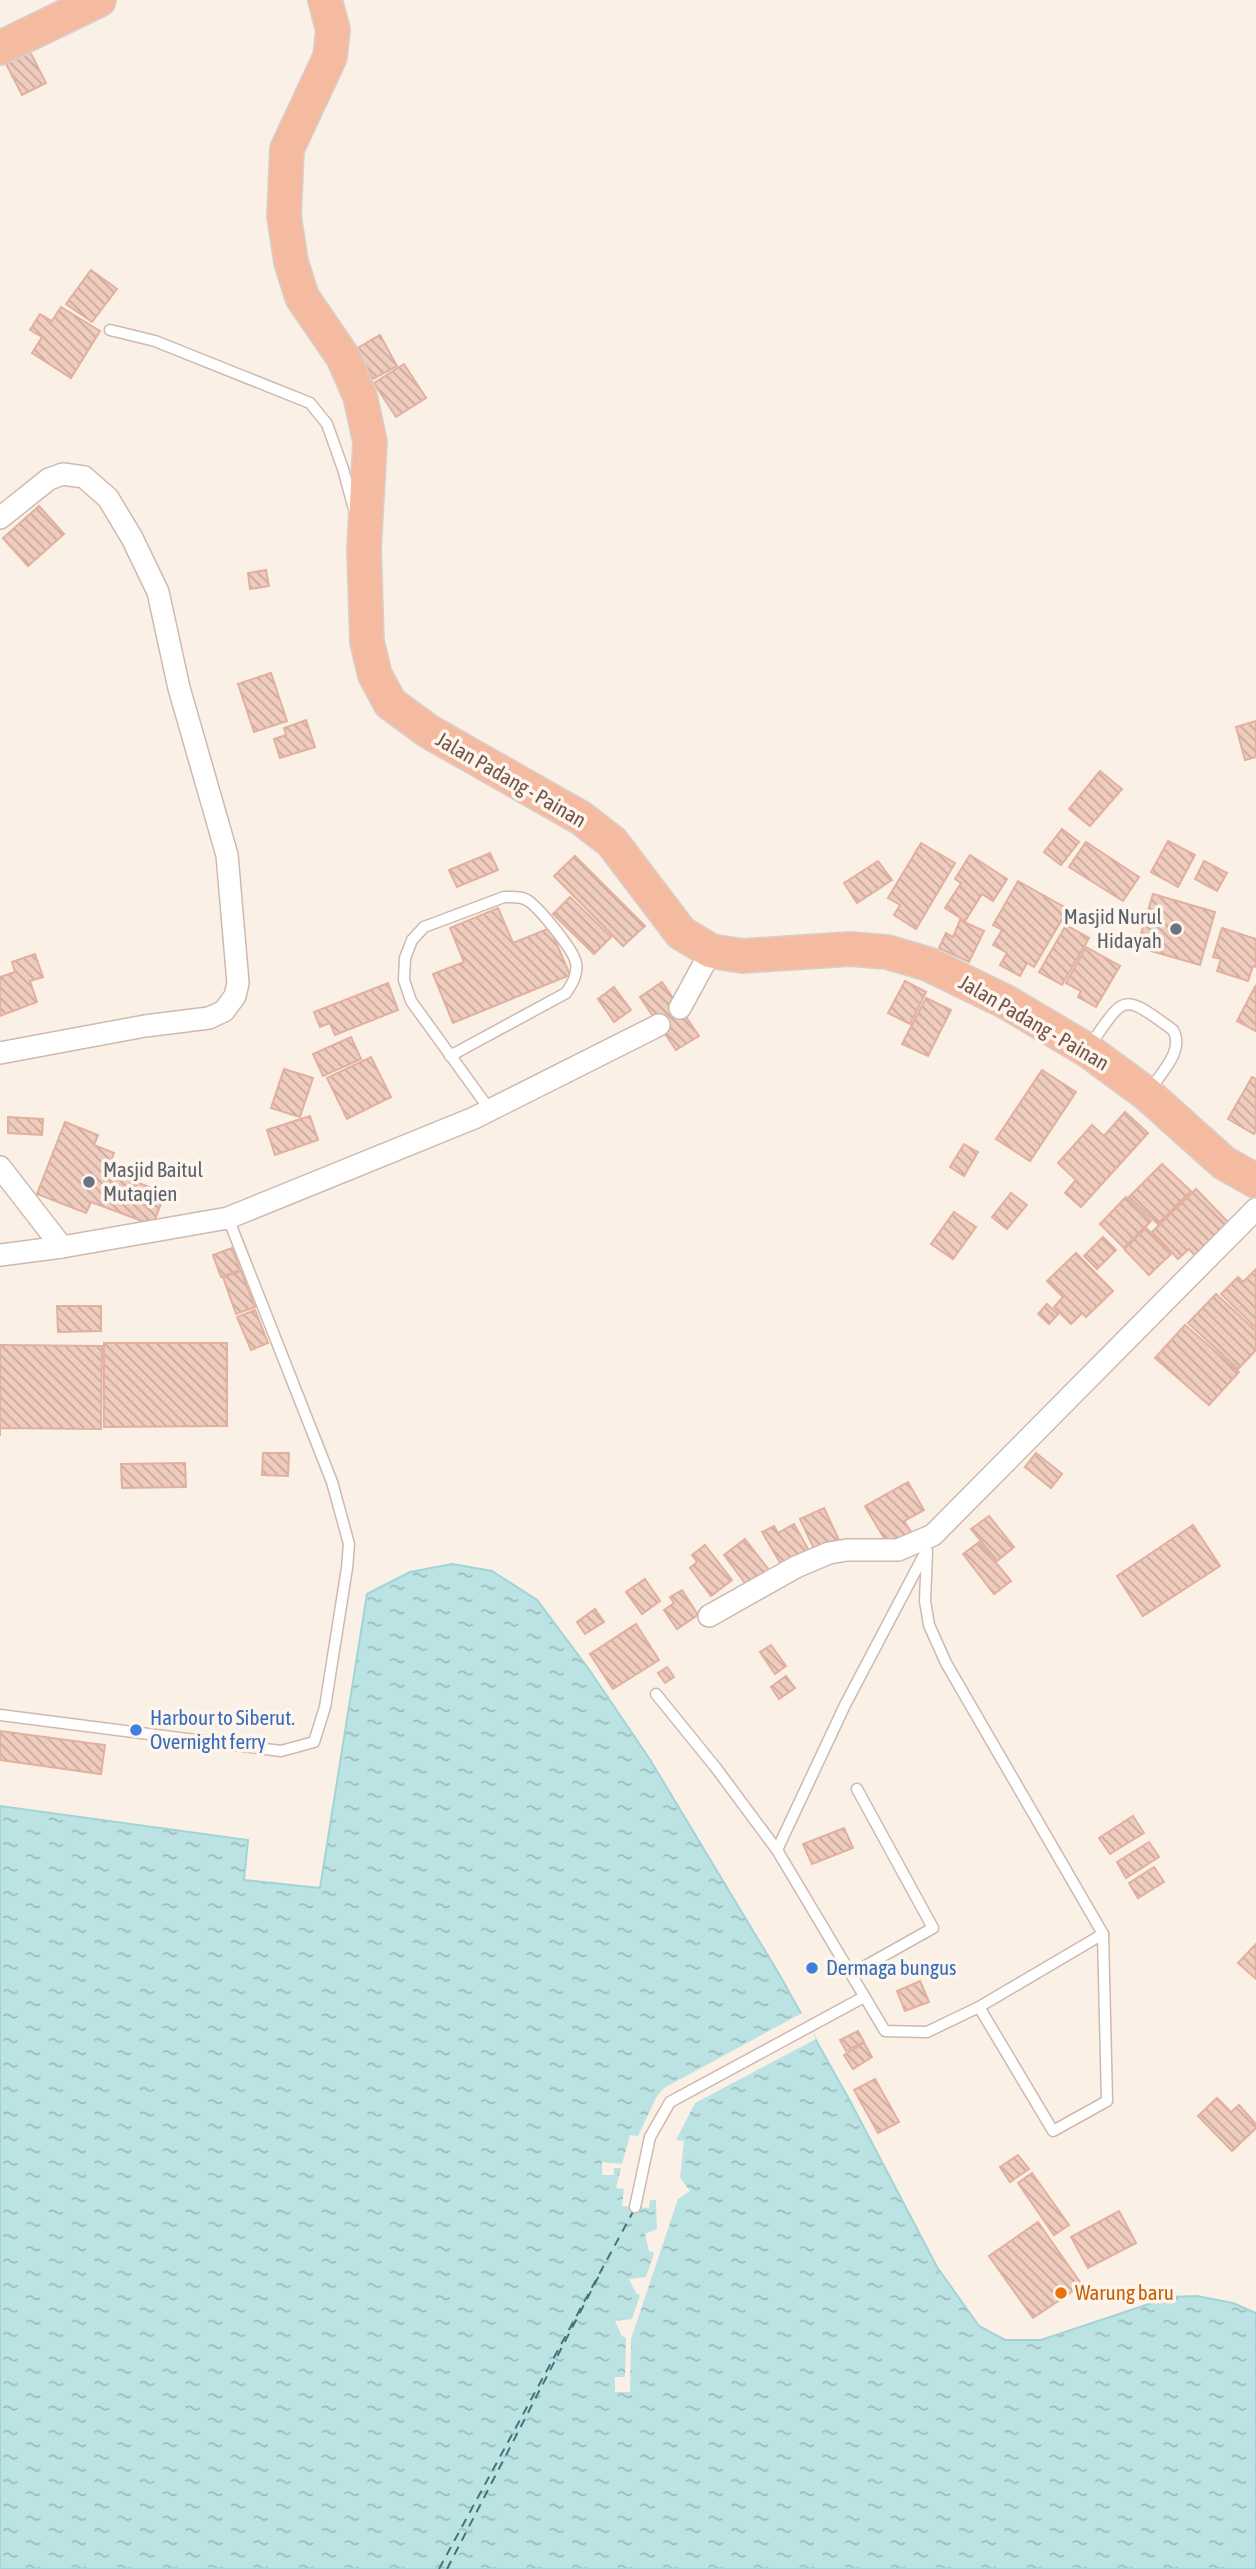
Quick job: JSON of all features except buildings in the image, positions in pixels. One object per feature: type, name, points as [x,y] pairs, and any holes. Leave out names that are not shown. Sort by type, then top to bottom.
[{"type":"highway","points":[[0,48],[99,0]]},
{"type":"highway","name":"Jalan Padang - Painan","points":[[324,0],[329,8],[333,30],[330,57],[286,149],[284,216],[290,262],[302,297],[343,357],[360,396],[370,442],[364,549],[367,642],[375,675],[390,703],[428,731],[581,818],[612,842],[681,933],[711,951],[742,956],[850,949],[887,952],[928,964],[984,991],[1087,1050],[1147,1094],[1224,1163],[1256,1181]]},
{"type":"street","points":[[0,518],[48,479],[63,474],[84,477],[108,498],[132,538],[158,592],[179,688],[227,855],[238,983],[235,996],[224,1011],[209,1018],[145,1026],[0,1053]]},
{"type":"street","points":[[680,1008],[711,951]]},
{"type":"street","points":[[0,1255],[62,1247],[236,1215],[491,1110],[659,1025]]},
{"type":"street","points":[[0,1167],[62,1247]]},
{"type":"street","points":[[709,1616],[778,1576],[829,1553],[847,1550],[898,1550],[930,1543],[1256,1209]]},
{"type":"lane","points":[[110,330],[155,341],[310,403],[327,424],[364,549]]},
{"type":"lane","points":[[450,1056],[566,993],[574,980],[577,965],[572,951],[528,901],[504,897],[424,927],[412,940],[405,958],[404,980],[411,1001],[450,1056],[491,1110]]},
{"type":"lane","points":[[1087,1050],[1113,1013],[1127,1003],[1138,1004],[1164,1023],[1177,1036],[1177,1046],[1174,1055],[1147,1094]]},
{"type":"lane","points":[[0,1715],[281,1751],[314,1742],[325,1707],[348,1568],[349,1544],[332,1482],[236,1215]]},
{"type":"lane","points":[[777,1850],[845,1705],[930,1543]]},
{"type":"lane","points":[[930,1543],[925,1601],[929,1625],[946,1663],[1103,1934],[1108,2101],[1053,2132],[979,2007]]},
{"type":"lane","points":[[656,1694],[777,1850],[885,2031],[927,2032],[979,2007],[1103,1934]]},
{"type":"lane","points":[[851,1974],[933,1928],[857,1789]]},
{"type":"lane","points":[[635,2207],[650,2137],[670,2102],[864,1997]]},
{"type":"water","points":[[452,1564],[492,1571],[537,1600],[588,1668],[649,1758],[779,1974],[850,2101],[937,2267],[979,2326],[1005,2340],[1041,2340],[1170,2297],[1197,2296],[1233,2303],[1256,2313],[1256,2569],[0,2569],[0,1806],[248,1840],[244,1880],[320,1888],[367,1594],[410,1572]]},
{"type":"pier","points":[[802,2013],[816,2039],[695,2103],[676,2140],[684,2141],[680,2178],[690,2191],[678,2199],[631,2339],[630,2392],[615,2392],[615,2377],[625,2377],[626,2338],[622,2336],[615,2321],[632,2319],[640,2295],[636,2293],[629,2279],[646,2277],[654,2253],[649,2251],[645,2234],[657,2229],[656,2200],[650,2200],[649,2208],[622,2206],[624,2189],[616,2188],[621,2168],[614,2168],[614,2175],[602,2175],[602,2162],[622,2164],[630,2135],[638,2136],[657,2096],[664,2088]]},
{"type":"ferry route","points":[[439,2569],[634,2210]]},
{"type":"ferry route","points":[[447,2569],[602,2270]]},
{"type":"place","name":"Masjid Nurul Hidayah","points":[[1176,929]]},
{"type":"place","name":"Masjid Baitul Mutaqien","points":[[89,1182]]},
{"type":"place","name":"Harbour to Siberut. Overnight ferry","points":[[136,1730]]},
{"type":"place","name":"Dermaga bungus","points":[[812,1968]]},
{"type":"place","name":"Warung baru","points":[[1061,2293]]}]
